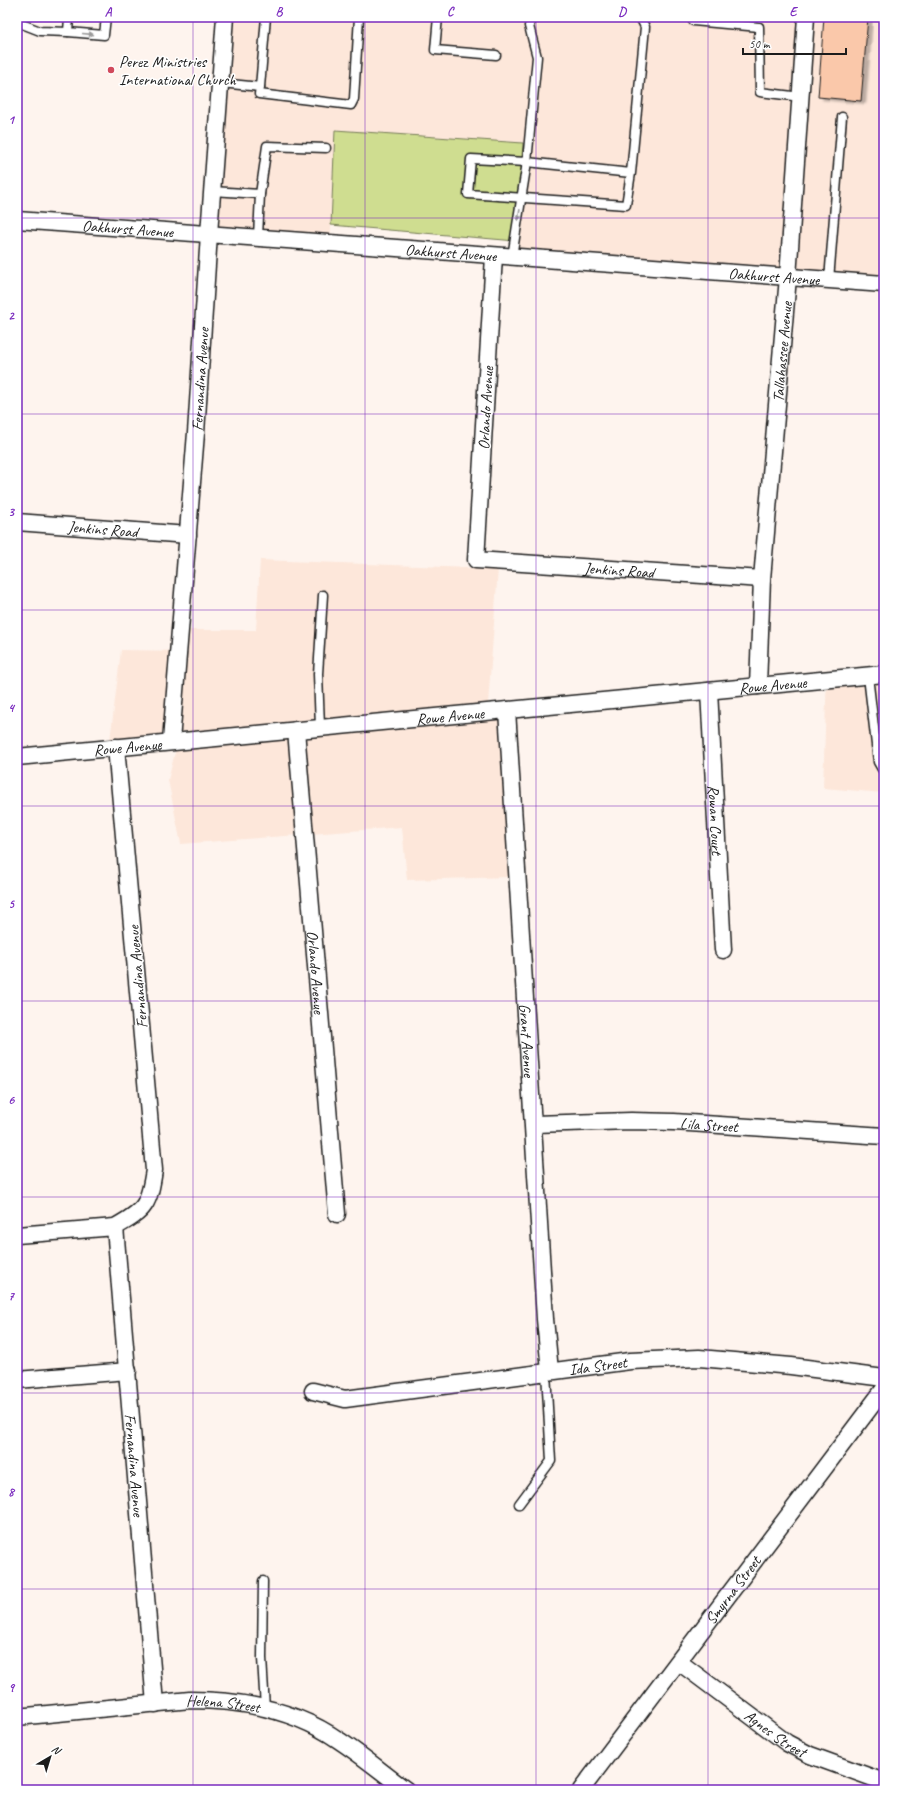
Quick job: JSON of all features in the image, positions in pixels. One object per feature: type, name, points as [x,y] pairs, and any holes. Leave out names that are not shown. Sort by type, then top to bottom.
[{"type":"street","name":"Fernandina Avenue","points":[[171,741],[196,433],[225,17]]},
{"type":"street","name":"Tallahassee Avenue","points":[[758,686],[762,579],[788,277],[806,17]]},
{"type":"street","name":"Oakhurst Avenue","points":[[17,220],[884,284]]},
{"type":"street","name":"Orlando Avenue","points":[[476,560],[494,256]]},
{"type":"street","name":"Jenkins Road","points":[[17,522],[188,535]]},
{"type":"street","name":"Jenkins Road","points":[[476,560],[762,579]]},
{"type":"street","name":"Rowe Avenue","points":[[17,757],[171,741],[884,674]]},
{"type":"street","name":"Rowan Court","points":[[709,691],[723,950]]},
{"type":"street","name":"Grant Avenue","points":[[506,710],[534,1124],[548,1371]]},
{"type":"street","name":"Orlando Avenue","points":[[296,730],[337,1214]]},
{"type":"street","name":"Fernandina Avenue","points":[[116,747],[154,1170],[151,1189],[145,1206],[128,1220],[115,1227],[155,1704]]},
{"type":"street","name":"Lila Street","points":[[534,1124],[631,1121],[674,1122],[884,1136]]},
{"type":"street","points":[[17,1235],[115,1227]]},
{"type":"street","name":"Ida Street","points":[[313,1391],[345,1399],[630,1361],[699,1358],[791,1366],[884,1378]]},
{"type":"street","points":[[17,1380],[128,1371]]},
{"type":"street","name":"Smyrna Street","points":[[581,1790],[884,1389]]},
{"type":"street","name":"Agnes Street","points":[[679,1662],[787,1744],[810,1755],[884,1782]]},
{"type":"street","name":"Helena Street","points":[[17,1717],[209,1700],[246,1703],[294,1717],[340,1740],[406,1790]]},
{"type":"lane","points":[[68,32],[69,17]]},
{"type":"lane","points":[[17,22],[40,31],[104,35],[106,17]]},
{"type":"lane","points":[[266,17],[259,94],[351,105],[354,99],[359,17]]},
{"type":"lane","points":[[438,17],[435,50],[496,55]]},
{"type":"lane","points":[[512,257],[527,162],[537,58],[529,26],[531,17]]},
{"type":"lane","points":[[631,173],[527,162],[471,159],[468,194],[626,205],[631,173],[644,27],[640,17]]},
{"type":"lane","points":[[694,17],[693,21],[759,27],[760,92],[801,97]]},
{"type":"lane","points":[[220,82],[260,87]]},
{"type":"lane","points":[[830,280],[842,117]]},
{"type":"lane","points":[[258,237],[260,194],[267,146],[326,148]]},
{"type":"lane","points":[[212,191],[260,194]]},
{"type":"lane","points":[[320,728],[318,674],[323,595]]},
{"type":"lane","points":[[868,676],[878,762],[884,770]]},
{"type":"lane","points":[[519,1504],[551,1461],[548,1371]]},
{"type":"lane","points":[[263,1581],[262,1658],[266,1708]]},
{"type":"shaded area","points":[[217,17],[884,17],[884,291],[515,262],[523,143],[335,130],[330,251],[203,240]]},
{"type":"shaded area","points":[[260,560],[498,569],[488,704],[501,704],[510,877],[407,880],[402,827],[181,844],[168,780],[180,733],[110,741],[121,650],[184,651],[186,630],[256,630]]},
{"type":"shaded area","points":[[884,668],[884,793],[823,788],[827,673]]},
{"type":"green space","points":[[335,130],[523,143],[516,241],[331,225]]},
{"type":"building","points":[[824,17],[868,17],[861,101],[818,97]]},
{"type":"place","name":"Perez Ministries International Church","points":[[111,70]]}]
